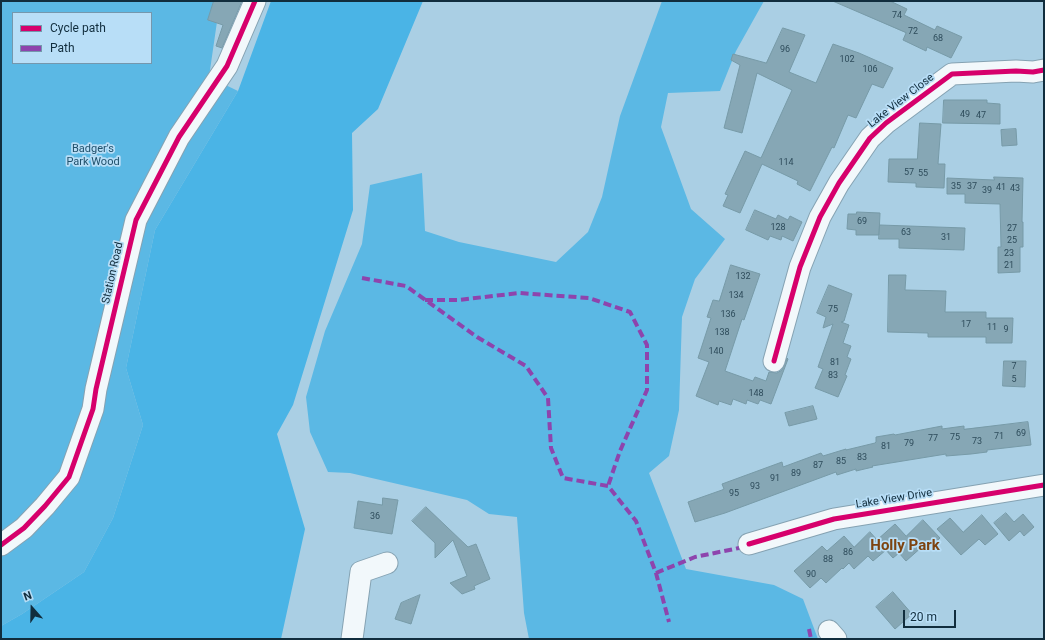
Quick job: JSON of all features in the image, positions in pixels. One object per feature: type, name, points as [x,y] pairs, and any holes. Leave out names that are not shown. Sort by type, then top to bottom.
[{"type":"street","name":"Station Road","points":[[1,545],[29,523],[69,477],[93,409],[96,389],[136,220],[179,137],[227,66],[255,1]]},
{"type":"street","name":"Lake View Close","points":[[774,361],[800,267],[820,217],[839,183],[870,138],[886,123],[952,74],[1016,71],[1033,72],[1044,70]]},
{"type":"street","name":"Lake View Drive","points":[[749,544],[834,519],[1044,485]]},
{"type":"street","points":[[352,639],[362,572],[387,564]]},
{"type":"green space","name":"Badger's Park Wood","points":[[1,1],[220,1],[209,77],[238,91],[155,230],[126,368],[143,425],[113,518],[84,572],[22,614],[1,626]]},
{"type":"green space","points":[[662,1],[764,1],[736,51],[720,91],[668,93],[661,127],[691,209],[725,239],[695,279],[682,317],[679,410],[669,456],[649,473],[686,569],[774,585],[803,599],[818,639],[529,639],[524,613],[517,517],[489,514],[467,500],[350,473],[328,472],[310,432],[306,397],[325,331],[362,244],[370,185],[422,173],[425,231],[459,242],[556,262],[588,232],[602,197],[620,116]]},
{"type":"shaded area","points":[[271,1],[423,1],[378,109],[352,133],[353,210],[293,405],[277,434],[305,529],[281,639],[1,639],[1,626],[22,614],[84,572],[113,518],[143,425],[126,368],[155,230],[238,91]]},
{"type":"building","points":[[214,1],[242,1],[222,48],[216,46],[223,25],[208,20]]},
{"type":"building","points":[[833,1],[890,1],[907,9],[904,15],[935,30],[937,26],[962,37],[951,58],[927,47],[926,51],[903,40],[906,33]]},
{"type":"building","points":[[783,28],[805,35],[789,72],[816,83],[833,44],[859,53],[893,68],[883,88],[872,84],[856,118],[848,115],[834,148],[832,147],[810,191],[797,184],[798,181],[762,164],[740,213],[723,206],[728,195],[725,194],[745,151],[761,158],[792,90],[757,73],[742,133],[724,128],[740,65],[731,60],[733,54],[766,63]]},
{"type":"building","points":[[944,100],[987,100],[987,103],[1000,104],[1000,124],[943,123]]},
{"type":"building","points":[[920,123],[941,124],[938,164],[945,164],[944,188],[916,187],[916,183],[888,182],[889,159],[917,159]]},
{"type":"building","points":[[1016,129],[1017,145],[1002,146],[1001,130]]},
{"type":"building","points":[[994,177],[1023,178],[1023,247],[1020,247],[1020,272],[998,273],[998,247],[1001,247],[1000,204],[965,203],[965,194],[947,194],[947,178],[994,180]]},
{"type":"building","points":[[755,210],[776,219],[778,215],[788,220],[790,216],[802,222],[793,241],[782,236],[781,240],[770,236],[768,240],[746,230]]},
{"type":"building","points":[[857,212],[880,213],[879,235],[856,235],[856,230],[847,229],[848,214],[856,214]]},
{"type":"building","points":[[880,225],[965,228],[964,250],[899,248],[899,239],[879,239]]},
{"type":"building","points":[[731,265],[760,274],[744,320],[742,319],[725,371],[753,381],[755,377],[766,381],[769,372],[777,373],[782,370],[787,358],[788,359],[771,404],[760,400],[758,404],[747,400],[746,404],[733,399],[731,405],[719,401],[718,405],[696,396],[709,362],[698,358],[711,318],[707,317],[713,300],[719,301]]},
{"type":"building","points":[[889,275],[906,275],[905,290],[946,291],[945,312],[986,312],[986,318],[1013,318],[1012,343],[986,343],[986,337],[928,337],[928,333],[888,332]]},
{"type":"building","points":[[829,285],[852,294],[844,321],[841,322],[849,325],[843,343],[851,346],[847,357],[851,359],[845,375],[847,376],[838,397],[815,388],[823,369],[818,367],[833,324],[823,328],[826,317],[817,313]]},
{"type":"building","points":[[1004,361],[1026,361],[1025,387],[1003,386]]},
{"type":"building","points":[[813,406],[817,419],[789,426],[785,413]]},
{"type":"building","points":[[1028,422],[1031,445],[987,450],[987,452],[971,454],[946,456],[946,454],[872,466],[873,467],[856,471],[856,469],[837,475],[836,472],[725,513],[695,522],[688,502],[724,489],[722,484],[782,462],[783,467],[821,453],[823,456],[846,449],[875,443],[876,437],[942,426],[942,429],[964,426],[964,429]]},
{"type":"building","points":[[383,498],[398,500],[392,534],[354,528],[358,501],[382,505]]},
{"type":"building","points":[[426,507],[468,547],[476,544],[490,579],[474,586],[475,589],[462,594],[450,583],[467,576],[453,540],[435,558],[435,543],[412,521]]},
{"type":"building","points":[[1006,513],[1014,522],[1023,514],[1034,527],[1024,536],[1020,531],[1009,541],[994,523]]},
{"type":"building","points":[[982,515],[998,534],[985,545],[979,539],[961,555],[937,529],[950,518],[963,532]]},
{"type":"building","points":[[923,520],[940,538],[927,550],[923,546],[906,561],[899,553],[893,558],[877,540],[895,524],[906,536]]},
{"type":"building","points":[[870,532],[886,550],[873,561],[868,556],[854,569],[849,563],[826,583],[821,578],[810,588],[794,571],[822,546],[827,551],[844,536],[854,547]]},
{"type":"building","points":[[893,592],[912,614],[895,629],[876,607]]},
{"type":"building","points":[[420,595],[411,624],[395,619],[401,603]]},
{"type":"marked path","points":[[362,278],[406,286],[477,337],[526,366],[548,398],[551,448],[563,478],[608,486],[636,521],[656,573],[669,622]]},
{"type":"marked path","points":[[425,300],[458,300],[519,293],[589,298],[630,312],[647,345],[647,390],[620,451],[608,486]]},
{"type":"marked path","points":[[656,573],[695,557],[739,548]]},
{"type":"marked path","points":[[809,629],[811,639]]},
{"type":"cycle path","points":[[1,545],[24,528],[69,477],[93,409],[96,389],[136,220],[179,137],[227,66],[255,1]]},
{"type":"cycle path","points":[[774,361],[800,267],[820,217],[839,183],[870,138],[886,123],[952,74],[1016,71],[1033,72],[1044,70]]},
{"type":"cycle path","points":[[749,544],[834,519],[1044,485]]},
{"type":"district","name":"Holly Park","points":[[905,546]]}]
